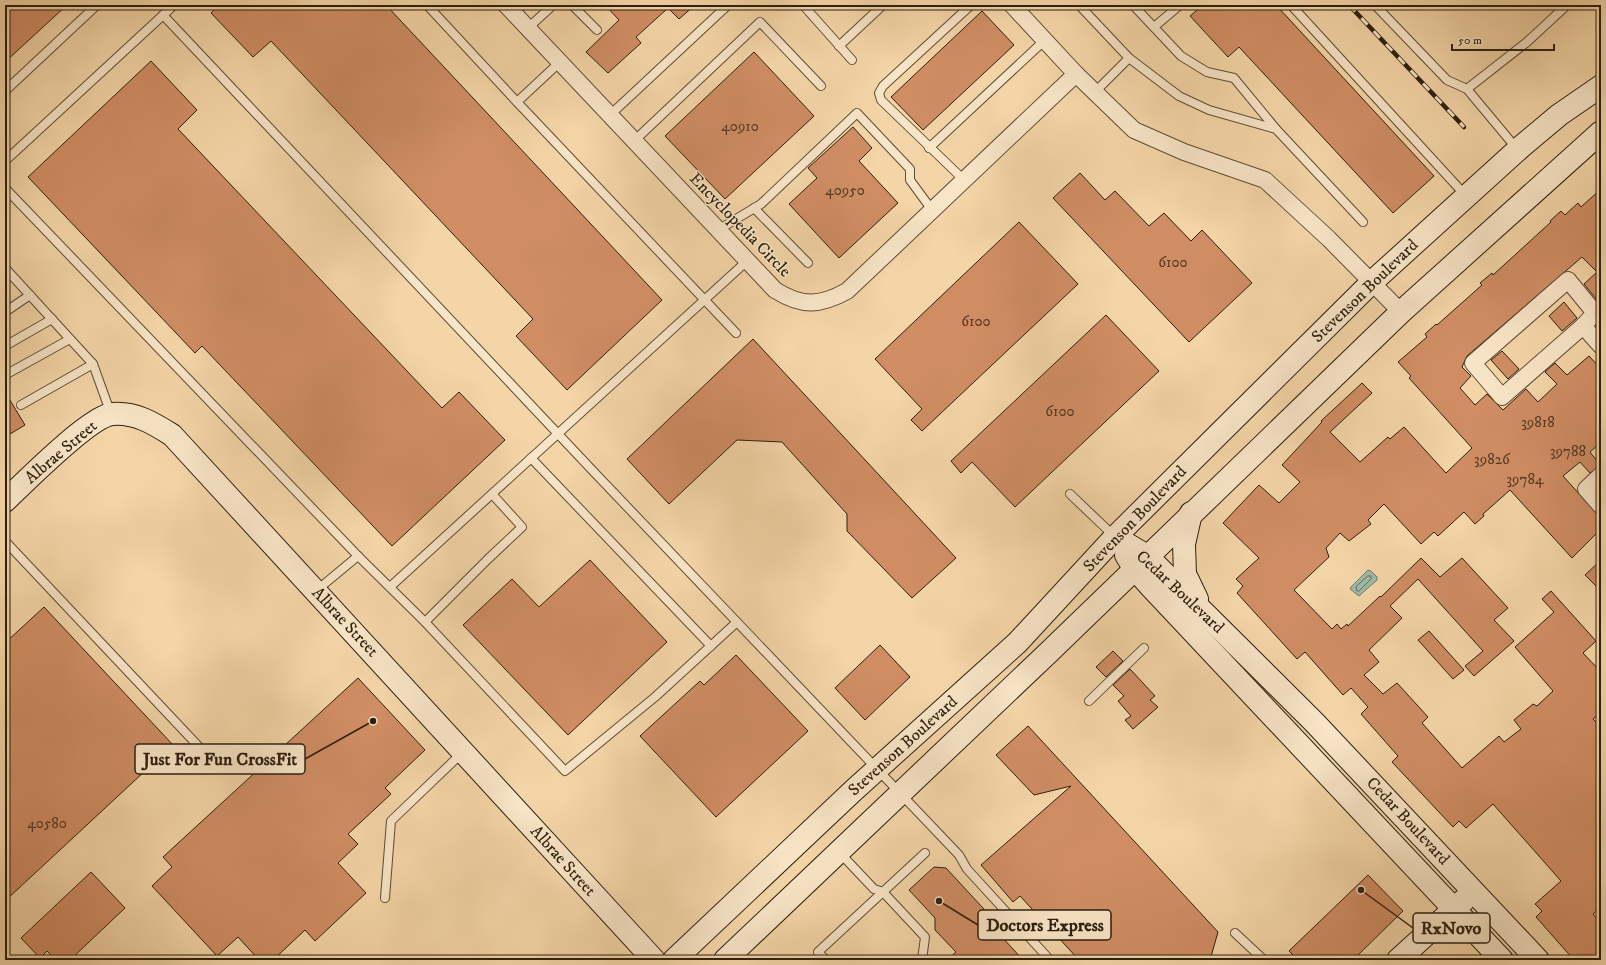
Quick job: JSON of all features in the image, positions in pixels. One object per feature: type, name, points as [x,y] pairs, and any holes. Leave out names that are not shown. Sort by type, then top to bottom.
[{"type":"main road","name":"Stevenson Boulevard","points":[[674,960],[878,769],[1016,643],[1115,537],[1372,282],[1518,150],[1559,115],[1601,86]]},
{"type":"main road","name":"Stevenson Boulevard","points":[[725,960],[900,792],[1048,653],[1140,562],[1401,312],[1601,132]]},
{"type":"main road","name":"Albrae Street","points":[[5,501],[85,428],[111,414],[127,414],[150,421],[172,434],[654,960]]},
{"type":"main road","points":[[1191,513],[1184,544],[1185,574],[1205,614]]},
{"type":"main road","name":"Cedar Boulevard","points":[[1115,537],[1140,562],[1502,960]]},
{"type":"main road","name":"Cedar Boulevard","points":[[1140,562],[1205,614],[1314,722],[1538,960]]},
{"type":"main road","points":[[1398,960],[1474,891]]},
{"type":"street","name":"Encyclopedia Circle","points":[[506,5],[775,290],[789,299],[809,303],[829,301],[847,291],[1076,74]]},
{"type":"street","points":[[1012,5],[1076,74],[1134,130],[1184,152],[1265,180],[1372,282],[1401,312]]},
{"type":"street","points":[[1568,280],[1595,313],[1583,326],[1502,397],[1473,363],[1568,280]]},
{"type":"street","points":[[1583,326],[1601,346]]},
{"type":"street","points":[[1601,475],[1586,489],[1601,506]]},
{"type":"lane","points":[[5,91],[97,5]]},
{"type":"lane","points":[[5,161],[174,5]]},
{"type":"lane","points":[[427,5],[736,333]]},
{"type":"lane","points":[[528,28],[553,5]]},
{"type":"lane","points":[[572,5],[597,30]]},
{"type":"lane","points":[[610,115],[728,5]]},
{"type":"lane","points":[[803,5],[852,60]]},
{"type":"lane","points":[[839,46],[883,5]]},
{"type":"lane","points":[[964,180],[929,148],[881,100],[879,93],[883,86],[972,5]]},
{"type":"lane","points":[[1079,5],[1129,58],[1179,96],[1209,110],[1276,129]]},
{"type":"lane","points":[[1133,5],[1181,56],[1207,72],[1234,78],[1276,129],[1363,222]]},
{"type":"lane","points":[[1154,27],[1180,5]]},
{"type":"lane","points":[[1291,5],[1466,197]]},
{"type":"lane","points":[[1375,5],[1447,80],[1467,89],[1518,150]]},
{"type":"lane","points":[[1467,89],[1527,42],[1567,5]]},
{"type":"lane","points":[[163,15],[558,434],[900,792],[959,855],[967,869],[1050,960]]},
{"type":"lane","points":[[634,141],[760,22],[821,86]]},
{"type":"lane","points":[[929,148],[1045,40]]},
{"type":"lane","points":[[1095,92],[1129,58]]},
{"type":"lane","points":[[517,102],[560,62]]},
{"type":"lane","points":[[718,230],[761,204],[857,113],[910,169],[910,180],[932,210]]},
{"type":"lane","points":[[5,188],[358,556],[425,622],[565,771],[655,697],[737,622]]},
{"type":"lane","points":[[754,208],[808,263]]},
{"type":"lane","points":[[390,587],[747,261]]},
{"type":"lane","points":[[5,268],[92,364],[111,414]]},
{"type":"lane","points":[[5,282],[13,277]]},
{"type":"lane","points":[[5,312],[30,295]]},
{"type":"lane","points":[[5,346],[52,319]]},
{"type":"lane","points":[[5,375],[70,339]]},
{"type":"lane","points":[[22,404],[92,364]]},
{"type":"lane","points":[[531,458],[710,646]]},
{"type":"lane","points":[[425,622],[522,527],[492,494]]},
{"type":"lane","points":[[1070,494],[1115,537]]},
{"type":"lane","points":[[5,541],[202,750]]},
{"type":"lane","points":[[316,590],[358,556]]},
{"type":"lane","points":[[1089,701],[1144,648]]},
{"type":"lane","points":[[385,898],[391,821],[464,752]]},
{"type":"lane","points":[[838,851],[874,889],[883,892],[925,937],[922,960]]},
{"type":"lane","points":[[826,960],[818,952],[924,853]]},
{"type":"lane","points":[[1235,933],[1264,960]]},
{"type":"water","points":[[1368,570],[1377,577],[1377,580],[1359,596],[1350,589]]},
{"type":"building","points":[[5,5],[67,5],[5,62]]},
{"type":"building","points":[[219,5],[386,5],[662,300],[567,390],[516,336],[533,319],[271,41],[253,57],[211,13]]},
{"type":"building","points":[[605,5],[695,5],[679,19],[668,8],[636,37],[641,43],[608,73],[586,52],[619,20]]},
{"type":"building","points":[[1203,5],[1276,5],[1434,176],[1393,213],[1239,47],[1228,57],[1190,16]]},
{"type":"building","points":[[982,11],[1014,45],[923,130],[891,97]]},
{"type":"building","points":[[754,52],[814,116],[725,199],[665,136]]},
{"type":"building","points":[[151,61],[197,110],[178,129],[442,408],[459,392],[505,440],[392,546],[202,346],[195,353],[28,177]]},
{"type":"building","points":[[853,127],[872,148],[859,161],[898,203],[839,258],[789,204],[817,178],[808,168]]},
{"type":"building","points":[[1080,173],[1105,200],[1115,191],[1149,226],[1164,213],[1191,241],[1202,230],[1252,283],[1189,342],[1053,198]]},
{"type":"building","points":[[1601,189],[1601,305],[1584,284],[1597,272],[1582,257],[1467,356],[1462,367],[1471,376],[1460,388],[1475,405],[1487,394],[1503,410],[1526,389],[1538,402],[1557,384],[1545,372],[1555,363],[1567,375],[1589,356],[1601,369],[1601,438],[1596,443],[1598,445],[1590,452],[1601,466],[1590,473],[1580,462],[1563,476],[1601,518],[1601,539],[1596,534],[1572,558],[1510,490],[1483,514],[1484,516],[1475,524],[1464,512],[1438,536],[1434,532],[1421,544],[1384,504],[1368,520],[1371,524],[1349,541],[1340,533],[1326,548],[1329,557],[1294,590],[1332,629],[1337,624],[1341,629],[1347,624],[1348,626],[1380,596],[1381,597],[1421,558],[1440,577],[1462,558],[1508,608],[1494,620],[1514,641],[1474,676],[1465,666],[1483,651],[1418,579],[1390,606],[1402,618],[1369,650],[1379,662],[1364,675],[1383,694],[1397,683],[1428,717],[1422,723],[1462,768],[1499,736],[1504,742],[1521,729],[1514,720],[1533,704],[1537,706],[1553,691],[1515,647],[1554,612],[1542,599],[1551,591],[1596,641],[1583,653],[1601,672],[1601,712],[1593,719],[1601,727],[1601,907],[1593,914],[1601,923],[1601,960],[1574,960],[1536,917],[1542,911],[1535,904],[1561,881],[1493,804],[1466,828],[1459,821],[1453,827],[1392,762],[1398,756],[1361,714],[1368,707],[1351,688],[1343,695],[1305,652],[1297,659],[1237,593],[1243,586],[1236,579],[1259,558],[1223,523],[1259,485],[1279,503],[1300,482],[1282,465],[1322,422],[1321,421],[1362,383],[1372,393],[1330,432],[1360,462],[1388,437],[1390,439],[1404,427],[1446,473],[1472,448],[1409,378],[1411,376],[1398,362],[1427,337],[1425,334],[1482,285],[1480,283],[1492,273],[1493,275],[1561,211],[1565,215],[1578,203],[1581,207]]},
{"type":"building","points":[[1019,222],[1078,284],[922,431],[911,420],[922,409],[875,359]]},
{"type":"building","points":[[1564,302],[1577,318],[1562,331],[1549,316]]},
{"type":"building","points":[[1106,315],[1159,371],[1015,507],[972,462],[961,473],[951,461]]},
{"type":"building","points":[[753,339],[956,558],[912,598],[847,531],[847,514],[782,442],[737,440],[669,504],[627,459]]},
{"type":"building","points":[[1502,351],[1519,369],[1508,379],[1491,360]]},
{"type":"building","points":[[5,392],[25,425],[5,437]]},
{"type":"building","points":[[590,560],[667,642],[568,735],[463,625],[512,579],[539,607]]},
{"type":"building","points":[[1601,560],[1601,591],[1585,575]]},
{"type":"building","points":[[44,607],[173,745],[5,901],[5,643]]},
{"type":"building","points":[[1429,631],[1464,670],[1453,679],[1418,640]]},
{"type":"building","points":[[880,645],[910,677],[865,720],[835,688]]},
{"type":"building","points":[[1113,651],[1123,661],[1106,677],[1096,667]]},
{"type":"building","points":[[736,655],[808,731],[716,817],[640,736],[700,681],[704,685]]},
{"type":"building","points":[[1130,669],[1155,696],[1150,700],[1158,707],[1133,729],[1125,720],[1131,716],[1118,701],[1124,696],[1113,685]]},
{"type":"building","points":[[358,678],[425,750],[385,788],[391,794],[348,834],[358,844],[338,863],[366,893],[315,941],[305,930],[273,960],[259,960],[238,937],[217,956],[152,886],[172,867],[163,857]]},
{"type":"building","points":[[1028,726],[1218,932],[1210,960],[1138,960],[1134,955],[1129,960],[1079,960],[1020,896],[1013,902],[981,865],[1071,786],[1034,795],[996,755]]},
{"type":"building","points":[[934,867],[946,868],[995,921],[991,925],[1023,960],[947,960],[956,952],[935,930],[935,918],[909,890]]},
{"type":"building","points":[[91,872],[125,908],[70,960],[56,960],[47,951],[40,958],[21,938]]},
{"type":"building","points":[[1368,875],[1403,911],[1353,960],[1298,960],[1289,951]]},
{"type":"railway","points":[[1349,5],[1464,127]]},
{"type":"place","name":"Just For Fun CrossFit","points":[[373,721]]},
{"type":"place","name":"RxNovo","points":[[1361,890]]},
{"type":"place","name":"Doctors Express","points":[[939,901]]}]
